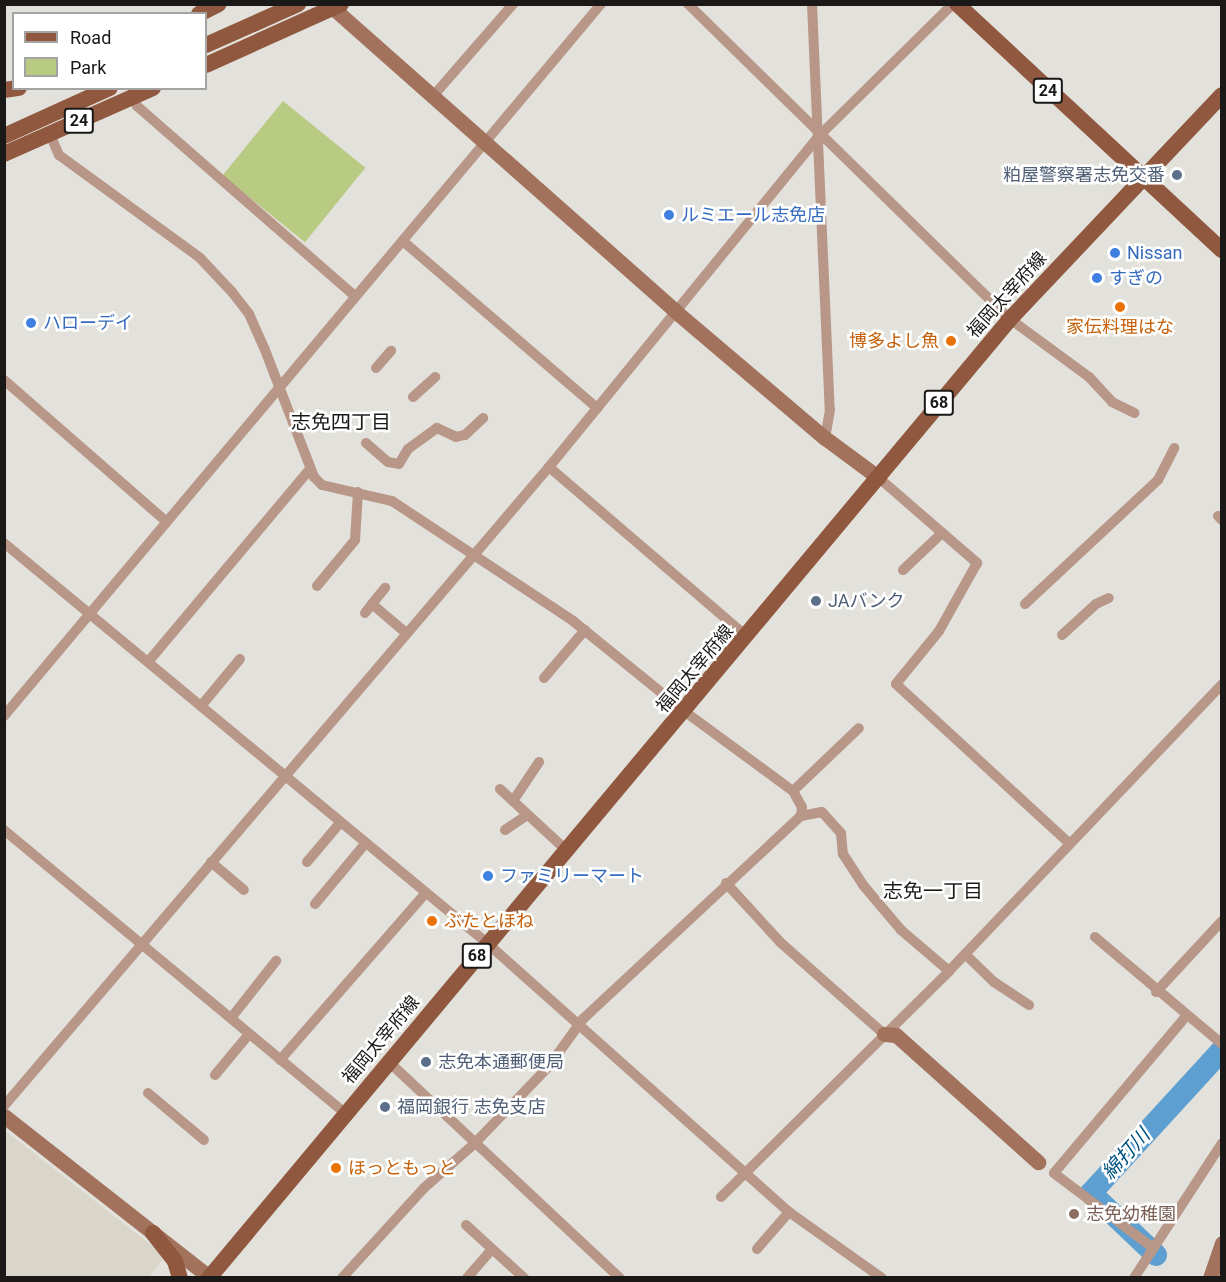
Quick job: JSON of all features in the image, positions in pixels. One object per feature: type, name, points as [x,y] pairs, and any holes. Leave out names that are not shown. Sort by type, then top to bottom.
[{"type":"main road","points":[[203,12],[219,4]]},
{"type":"main road","points":[[207,45],[298,4]]},
{"type":"main road","name":"24","points":[[955,4],[1221,250]]},
{"type":"main road","points":[[207,65],[333,6]]},
{"type":"main road","name":"24","points":[[4,136],[106,90]]},
{"type":"main road","name":"24","points":[[4,154],[149,90]]},
{"type":"main road","name":"福岡太宰府線","points":[[209,1277],[747,637],[1010,319],[1140,177],[1221,95]]},
{"type":"main road","points":[[153,1233],[175,1260],[180,1278]]},
{"type":"street","points":[[434,95],[513,4]]},
{"type":"street","points":[[4,716],[355,296],[404,242],[601,4]]},
{"type":"street","points":[[688,4],[1010,319],[1089,377],[1112,402],[1135,413]]},
{"type":"street","points":[[812,4],[821,134],[830,410],[825,438]]},
{"type":"street","points":[[4,1106],[472,553],[549,467],[821,134],[955,4]]},
{"type":"street","points":[[333,6],[488,141],[675,311],[825,438],[879,478],[977,563],[939,632],[896,684],[1068,842]]},
{"type":"street","points":[[133,97],[137,106],[355,296]]},
{"type":"street","points":[[50,134],[59,155],[211,269],[249,314],[310,469],[322,484],[392,501],[585,630],[684,711],[793,791],[802,807],[801,816]]},
{"type":"street","points":[[404,242],[597,408]]},
{"type":"street","points":[[376,368],[391,351]]},
{"type":"street","points":[[413,397],[435,377]]},
{"type":"street","points":[[4,380],[167,522]]},
{"type":"street","points":[[366,443],[388,462],[399,464],[408,449],[437,428],[456,437],[465,435],[483,418]]},
{"type":"street","points":[[1025,604],[1158,480],[1174,448]]},
{"type":"street","points":[[549,467],[747,637]]},
{"type":"street","points":[[148,662],[310,469]]},
{"type":"street","points":[[317,586],[355,540],[358,492]]},
{"type":"street","points":[[903,570],[942,533]]},
{"type":"street","points":[[4,543],[424,895],[487,944],[578,1028],[685,1116],[789,1212],[882,1278]]},
{"type":"street","points":[[385,588],[369,609],[405,632]]},
{"type":"street","points":[[1062,635],[1096,604],[1109,598]]},
{"type":"street","points":[[544,678],[585,630]]},
{"type":"street","points":[[201,706],[240,659]]},
{"type":"street","points":[[721,1197],[949,971],[1068,842],[1221,684]]},
{"type":"street","points":[[793,791],[859,728]]},
{"type":"street","points":[[513,801],[539,762]]},
{"type":"street","points":[[500,789],[566,850]]},
{"type":"street","points":[[342,1278],[424,1188],[474,1144],[549,1066],[578,1028],[726,883],[801,816],[822,812],[841,833],[843,854],[863,885],[901,930],[949,971]]},
{"type":"street","points":[[505,830],[527,815]]},
{"type":"street","points":[[307,862],[340,823]]},
{"type":"street","points":[[4,830],[346,1113]]},
{"type":"street","points":[[315,904],[365,844]]},
{"type":"street","points":[[211,862],[244,890]]},
{"type":"street","points":[[726,883],[780,942],[884,1034],[896,1035],[1038,1162]]},
{"type":"street","points":[[280,1060],[424,895]]},
{"type":"street","points":[[1156,992],[1221,921]]},
{"type":"street","points":[[1095,938],[1156,992],[1221,1044]]},
{"type":"street","points":[[965,954],[994,982],[1029,1005]]},
{"type":"street","points":[[231,1018],[276,961]]},
{"type":"street","points":[[1153,1248],[1054,1173],[1186,1016]]},
{"type":"street","points":[[215,1076],[249,1034]]},
{"type":"street","points":[[389,1062],[474,1144],[620,1278]]},
{"type":"street","points":[[148,1093],[204,1140]]},
{"type":"street","points":[[4,1116],[209,1277]]},
{"type":"street","points":[[1134,1278],[1221,1143]]},
{"type":"street","points":[[757,1249],[789,1212]]},
{"type":"street","points":[[466,1225],[524,1278]]},
{"type":"street","points":[[1210,1278],[1221,1243]]},
{"type":"street","points":[[467,1278],[492,1249]]},
{"type":"shaded area","points":[[4,1130],[165,1256],[149,1277],[5,1277]]},
{"type":"green space","points":[[283,101],[365,168],[305,242],[223,176]]},
{"type":"waterway","name":"綿打川","points":[[1156,1255],[1091,1193],[1222,1050]]},
{"type":"place","name":"粕屋警察署志免交番","points":[[1177,175]]},
{"type":"place","name":"ルミエール志免店","points":[[669,215]]},
{"type":"place","name":"Nissan","points":[[1115,253]]},
{"type":"place","name":"すぎの","points":[[1097,278]]},
{"type":"place","name":"家伝料理はな","points":[[1120,307]]},
{"type":"place","name":"ハローデイ","points":[[31,323]]},
{"type":"place","name":"博多よし魚","points":[[951,341]]},
{"type":"place","name":"JAバンク","points":[[816,601]]},
{"type":"place","name":"ファミリーマート","points":[[488,876]]},
{"type":"place","name":"ぶたとほね","points":[[432,921]]},
{"type":"place","name":"志免本通郵便局","points":[[426,1062]]},
{"type":"place","name":"福岡銀行 志免支店","points":[[385,1107]]},
{"type":"place","name":"ほっともっと","points":[[336,1168]]},
{"type":"place","name":"志免幼稚園","points":[[1074,1214]]},
{"type":"district","name":"志免四丁目","points":[[341,422]]},
{"type":"district","name":"志免一丁目","points":[[933,891]]}]
